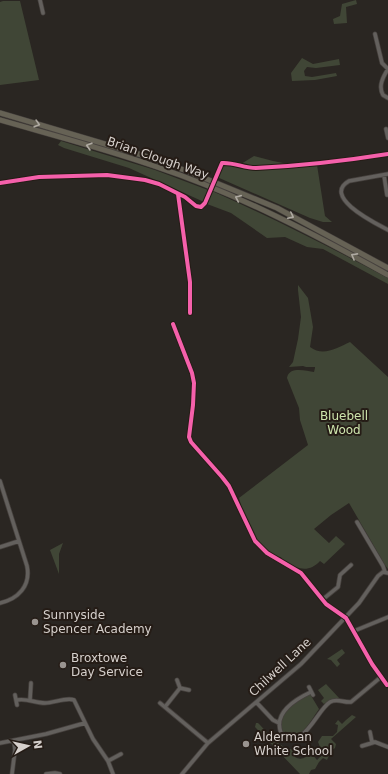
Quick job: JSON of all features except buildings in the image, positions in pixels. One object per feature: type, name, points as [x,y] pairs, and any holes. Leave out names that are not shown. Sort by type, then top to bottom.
[{"type":"highway","name":"Brian Clough Way","points":[[0,113],[142,155],[193,174],[277,208],[388,268]]},
{"type":"highway","name":"Brian Clough Way","points":[[0,120],[139,161],[206,185],[266,210],[388,275]]},
{"type":"street","points":[[40,0],[43,13]]},
{"type":"street","points":[[377,37],[382,63],[388,69],[382,80],[381,90],[383,95],[388,98]]},
{"type":"street","points":[[386,128],[388,138]]},
{"type":"street","points":[[315,164],[388,154]]},
{"type":"street","points":[[386,195],[386,175],[349,181],[345,183],[341,192],[353,210],[388,230]]},
{"type":"street","points":[[173,324],[192,373],[194,383],[189,437],[191,442],[229,486],[252,537],[258,546],[266,553],[301,573],[322,600],[330,608],[346,618],[369,660],[387,685]]},
{"type":"street","points":[[0,481],[2,496],[28,570],[27,583],[22,592],[11,600],[0,603]]},
{"type":"street","points":[[357,522],[386,572]]},
{"type":"street","points":[[0,547],[19,541]]},
{"type":"street","points":[[322,600],[338,586],[340,575],[346,566],[351,565]]},
{"type":"street","name":"Chilwell Lane","points":[[182,774],[208,743],[257,703],[301,664],[346,618],[359,603],[376,578],[380,574],[386,572]]},
{"type":"street","points":[[354,631],[388,617]]},
{"type":"street","points":[[309,687],[312,693],[290,704],[282,716],[280,730],[282,734],[290,738],[298,737],[306,731],[328,703],[334,700],[351,702],[381,677]]},
{"type":"street","points":[[177,680],[180,688]]},
{"type":"street","points":[[30,700],[31,682]]},
{"type":"street","points":[[180,688],[189,690]]},
{"type":"street","points":[[165,707],[180,688]]},
{"type":"street","points":[[15,695],[17,705]]},
{"type":"street","points":[[17,700],[30,700],[43,703],[68,699],[74,700],[95,743],[108,762],[113,774]]},
{"type":"street","points":[[160,703],[208,743]]},
{"type":"street","points":[[257,703],[273,720],[280,723]]},
{"type":"street","points":[[0,743],[58,731],[85,723]]},
{"type":"street","points":[[370,732],[372,742]]},
{"type":"street","points":[[12,774],[15,750],[14,741]]},
{"type":"street","points":[[362,746],[372,742],[381,743],[388,747]]},
{"type":"street","points":[[108,762],[121,754]]},
{"type":"street","points":[[46,774],[60,774]]},
{"type":"green space","points":[[356,0],[357,4],[346,7],[347,23],[334,24],[333,19],[340,16],[342,4]]},
{"type":"green space","points":[[20,1],[39,80],[0,85],[0,2]]},
{"type":"green space","points":[[302,58],[313,64],[339,59],[340,65],[316,68],[307,67],[304,71],[305,76],[312,77],[336,73],[337,76],[315,80],[292,81],[291,73]]},
{"type":"green space","points":[[61,141],[155,170],[208,190],[204,202],[129,168],[64,148],[58,145]]},
{"type":"green space","points":[[254,156],[288,164],[254,166],[241,164]]},
{"type":"green space","points":[[226,164],[243,169],[267,169],[317,165],[325,216],[332,222],[323,222],[310,218],[217,177],[222,167]]},
{"type":"green space","points":[[212,191],[279,222],[366,266],[388,278],[388,284],[323,249],[307,247],[285,237],[267,238],[231,213],[207,204]]},
{"type":"green space","name":"Bluebell Wood","points":[[298,285],[308,298],[313,327],[310,347],[315,350],[325,351],[335,349],[350,342],[388,377],[388,569],[349,503],[314,529],[329,543],[336,536],[345,544],[324,564],[320,561],[312,567],[304,569],[283,561],[281,557],[268,553],[258,543],[244,517],[239,498],[308,445],[300,420],[299,408],[287,378],[288,374],[291,372],[302,370],[314,372],[315,368],[303,366],[289,367],[293,362],[301,317]]},
{"type":"green space","points":[[63,543],[59,554],[59,574],[50,550]]},
{"type":"green space","points":[[342,649],[345,653],[337,660],[340,664],[337,667],[331,660],[327,659]]},
{"type":"green space","points":[[326,684],[340,699],[331,700],[324,704],[321,701],[324,698],[318,690]]},
{"type":"green space","points":[[310,694],[319,709],[308,725],[304,730],[295,735],[289,735],[283,732],[282,719],[285,713],[293,704]]},
{"type":"green space","points":[[352,715],[356,717],[331,739],[336,744],[327,760],[323,758],[315,769],[311,770],[309,774],[300,774],[255,727],[256,723],[258,723],[279,744],[296,750],[295,757],[302,759],[311,753],[317,760],[323,754],[318,742],[322,736],[333,736],[337,732],[338,725],[335,724],[338,720],[342,724]]},
{"type":"cycle path","points":[[0,183],[39,177],[107,175],[145,180],[159,184],[185,197],[196,206],[201,207],[205,203],[222,163],[256,168],[322,163],[388,154]]},
{"type":"cycle path","points":[[178,194],[190,282],[190,313]]},
{"type":"cycle path","points":[[173,324],[192,373],[194,383],[189,437],[191,442],[229,486],[255,541],[267,553],[301,573],[326,604],[346,618],[372,664],[387,685]]},
{"type":"place","name":"Sunnyside Spencer Academy","points":[[35,622]]},
{"type":"place","name":"Broxtowe Day Service","points":[[63,665]]},
{"type":"place","name":"Alderman White School","points":[[246,744]]}]
